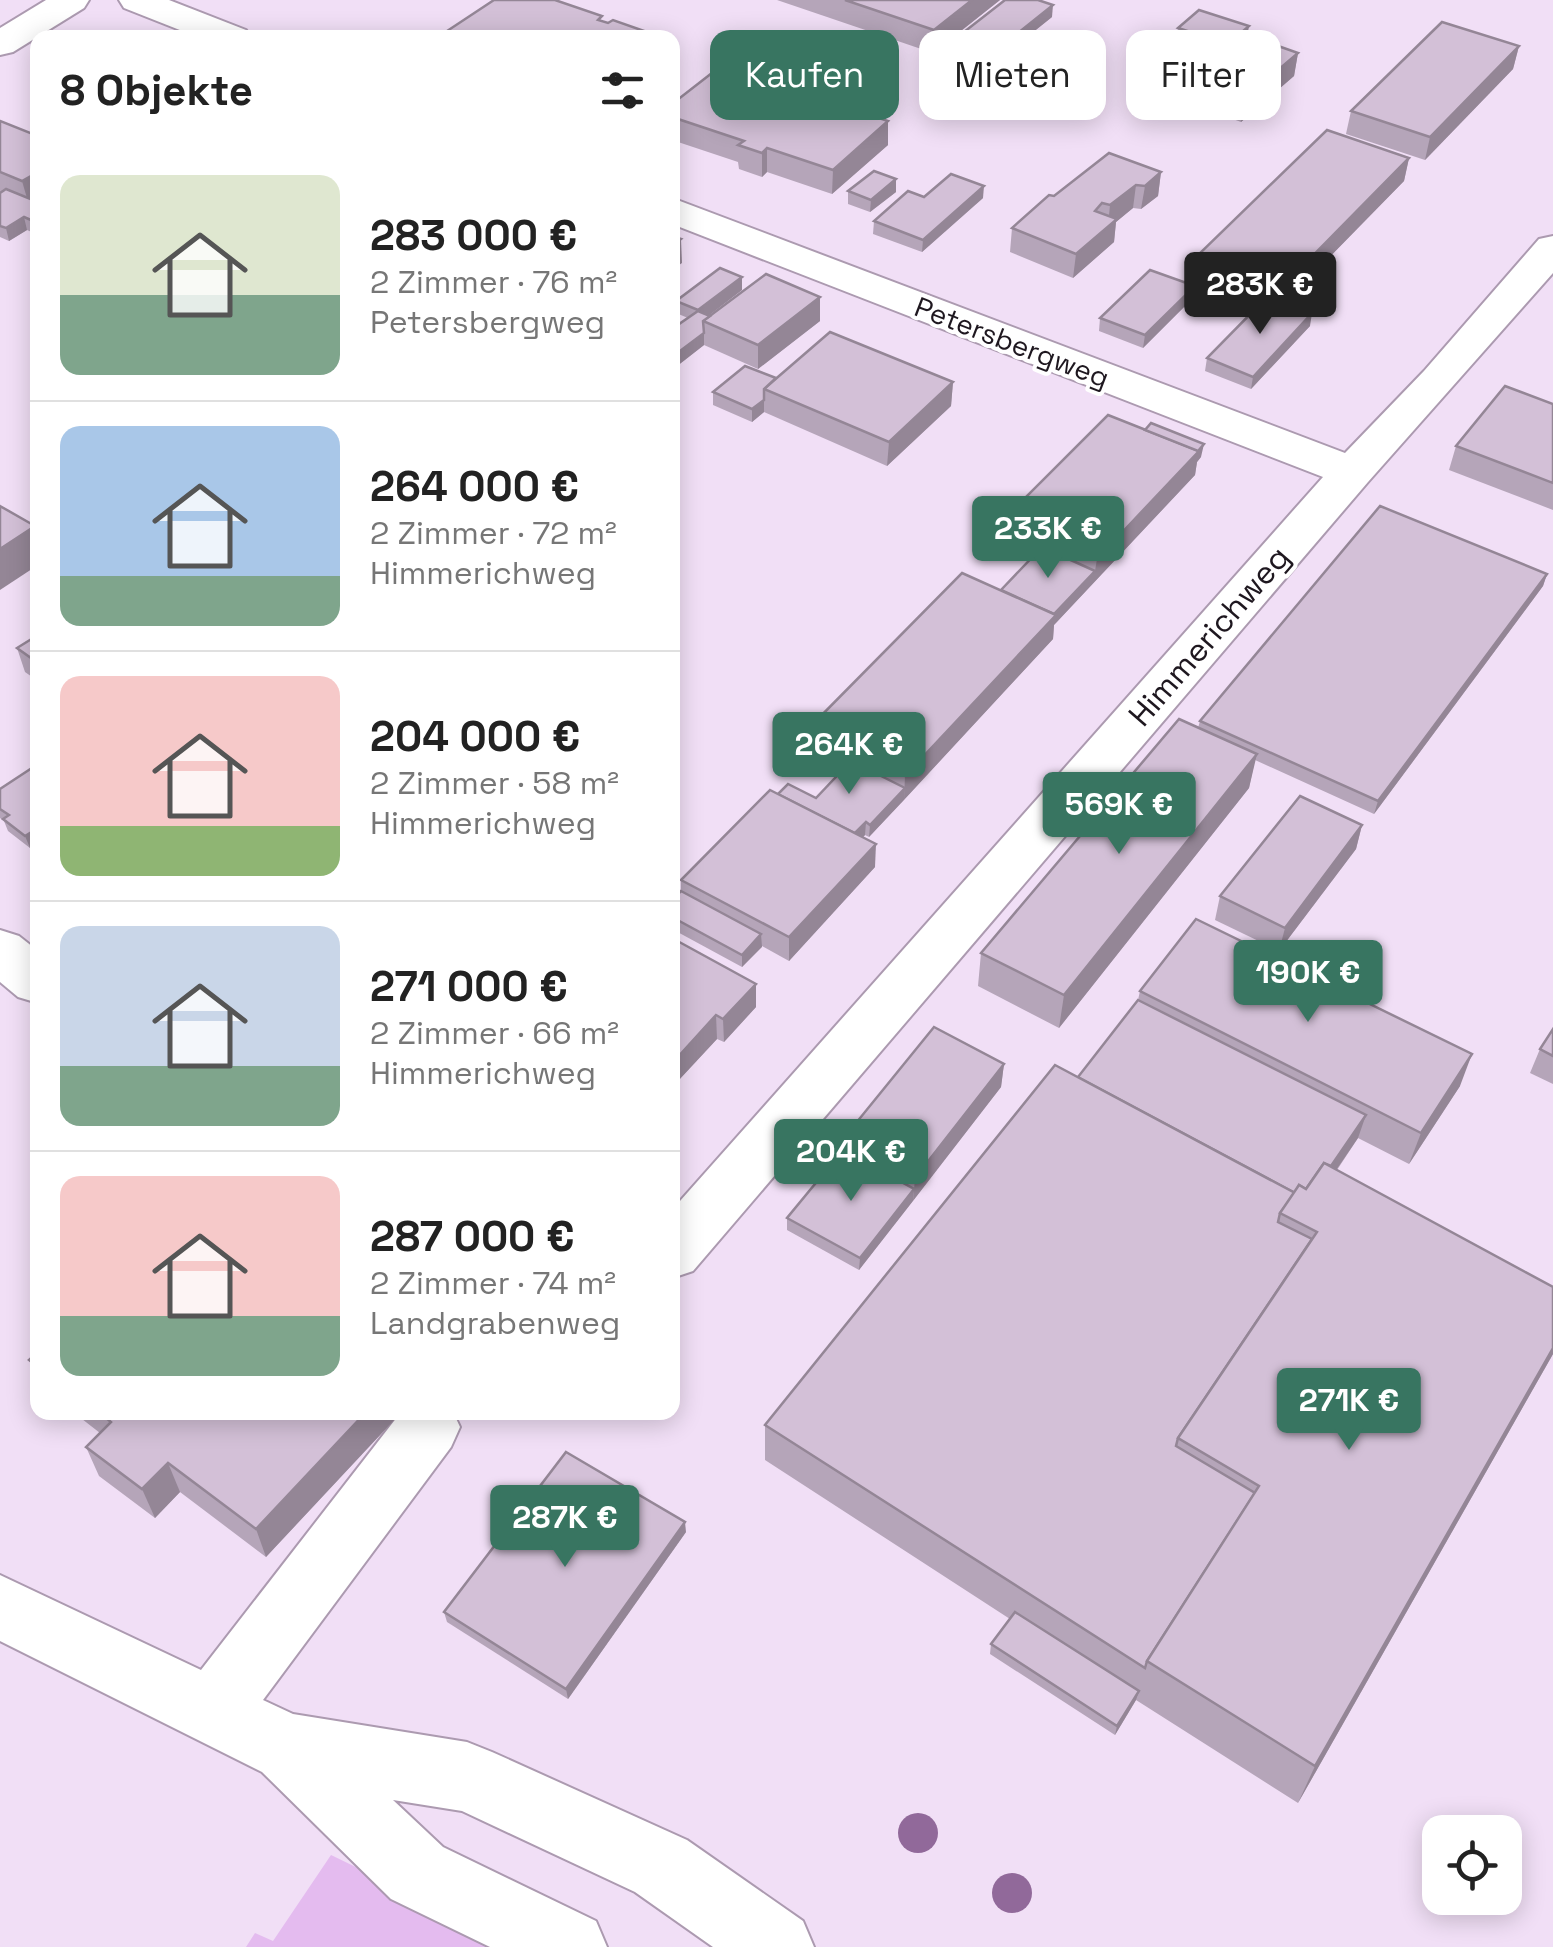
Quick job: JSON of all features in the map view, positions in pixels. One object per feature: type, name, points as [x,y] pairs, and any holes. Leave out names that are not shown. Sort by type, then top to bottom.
[{"type":"street","points":[[8,31],[71,0]]},
{"type":"street","points":[[137,0],[213,30]]},
{"type":"street","name":"Petersbergweg","points":[[680,213],[1352,472]]},
{"type":"street","name":"Himmerichweg","points":[[680,1244],[1352,472],[1439,380],[1553,248]]},
{"type":"street","points":[[0,951],[30,975]]},
{"type":"street","points":[[213,1711],[428,1427]]},
{"type":"street","points":[[0,1607],[287,1748],[417,1873],[570,1947]]},
{"type":"street","points":[[287,1748],[467,1777],[661,1866],[777,1947]]},
{"type":"shaded area","points":[[331,1855],[521,1947],[246,1947],[255,1933],[273,1941]]},
{"type":"building","points":[[494,0],[555,0],[602,16],[598,20],[613,20],[641,30],[449,30]]},
{"type":"building","points":[[845,0],[972,0],[934,30]]},
{"type":"building","points":[[1005,0],[1038,0],[1053,5],[1022,30],[967,30]]},
{"type":"building","points":[[1199,10],[1249,26],[1244,30],[1178,28]]},
{"type":"building","points":[[1442,22],[1519,46],[1430,137],[1351,111]]},
{"type":"building","points":[[1281,47],[1298,53],[1281,67]]},
{"type":"building","points":[[710,75],[710,120],[888,121],[833,170],[767,148],[762,153],[738,145],[744,141],[680,120],[680,98]]},
{"type":"building","points":[[0,121],[30,133],[30,176],[22,181],[0,172]]},
{"type":"building","points":[[1327,130],[1409,158],[1280,289],[1195,258]]},
{"type":"building","points":[[1109,153],[1161,172],[1145,186],[1136,185],[1110,205],[1102,203],[1095,211],[1117,219],[1076,254],[1012,228],[1049,195],[1054,196]]},
{"type":"building","points":[[874,171],[896,179],[871,200],[848,191]]},
{"type":"building","points":[[951,174],[984,186],[923,240],[874,221],[908,191],[924,197]]},
{"type":"building","points":[[6,189],[30,199],[30,220],[24,217],[6,228],[0,226],[0,193]]},
{"type":"building","points":[[720,268],[742,277],[698,310],[680,303],[680,298]]},
{"type":"building","points":[[1150,270],[1195,286],[1145,335],[1100,318]]},
{"type":"building","points":[[766,274],[820,297],[758,345],[703,321]]},
{"type":"building","points":[[1267,297],[1312,313],[1253,377],[1207,358]]},
{"type":"building","points":[[698,311],[710,316],[703,321],[704,333],[680,351],[680,323]]},
{"type":"building","points":[[830,332],[953,382],[889,442],[764,389]]},
{"type":"building","points":[[745,366],[776,378],[764,389],[764,400],[752,409],[713,392]]},
{"type":"building","points":[[1505,386],[1553,404],[1553,483],[1456,446]]},
{"type":"building","points":[[1108,415],[1199,451],[1097,559],[1004,519]]},
{"type":"building","points":[[1151,423],[1204,444],[1198,451],[1145,430]]},
{"type":"building","points":[[0,506],[30,523],[30,529],[0,549]]},
{"type":"building","points":[[1380,506],[1547,574],[1378,801],[1200,721]]},
{"type":"building","points":[[1042,547],[1095,571],[1054,614],[1001,590]]},
{"type":"building","points":[[962,573],[1056,615],[905,776],[808,729]]},
{"type":"building","points":[[30,640],[30,657],[17,648]]},
{"type":"building","points":[[1179,719],[1257,754],[1064,995],[981,953]]},
{"type":"building","points":[[851,761],[905,788],[870,825],[866,822],[855,833],[778,794],[788,784],[816,798]]},
{"type":"building","points":[[30,769],[30,833],[25,836],[3,819],[9,815],[0,809],[0,789]]},
{"type":"building","points":[[770,790],[876,844],[789,937],[681,880]]},
{"type":"building","points":[[1300,796],[1362,825],[1285,928],[1220,896]]},
{"type":"building","points":[[680,892],[761,934],[742,955],[680,921]]},
{"type":"building","points":[[1196,919],[1472,1054],[1421,1133],[1140,991]]},
{"type":"building","points":[[680,942],[756,984],[723,1019],[716,1015],[680,1055]]},
{"type":"building","points":[[1138,1000],[1366,1115],[1331,1166],[1324,1163],[1306,1189],[1299,1185],[1295,1193],[1078,1077]]},
{"type":"building","points":[[934,1027],[1004,1064],[915,1178],[843,1139]]},
{"type":"building","points":[[1553,1029],[1553,1056],[1540,1049]]},
{"type":"building","points":[[1055,1065],[1295,1193],[1278,1222],[1312,1239],[1178,1438],[1176,1446],[1255,1493],[1145,1668],[765,1425]]},
{"type":"building","points":[[843,1150],[914,1189],[860,1258],[787,1218]]},
{"type":"building","points":[[1324,1163],[1553,1287],[1553,1348],[1315,1766],[1147,1661],[1259,1486],[1178,1438],[1317,1232],[1280,1213],[1299,1185],[1306,1189]]},
{"type":"building","points":[[109,1420],[358,1420],[256,1529],[168,1463],[142,1489],[86,1447],[111,1422]]},
{"type":"building","points":[[566,1452],[685,1522],[566,1689],[444,1612]]},
{"type":"building","points":[[1015,1612],[1139,1691],[1117,1726],[991,1644]]}]
